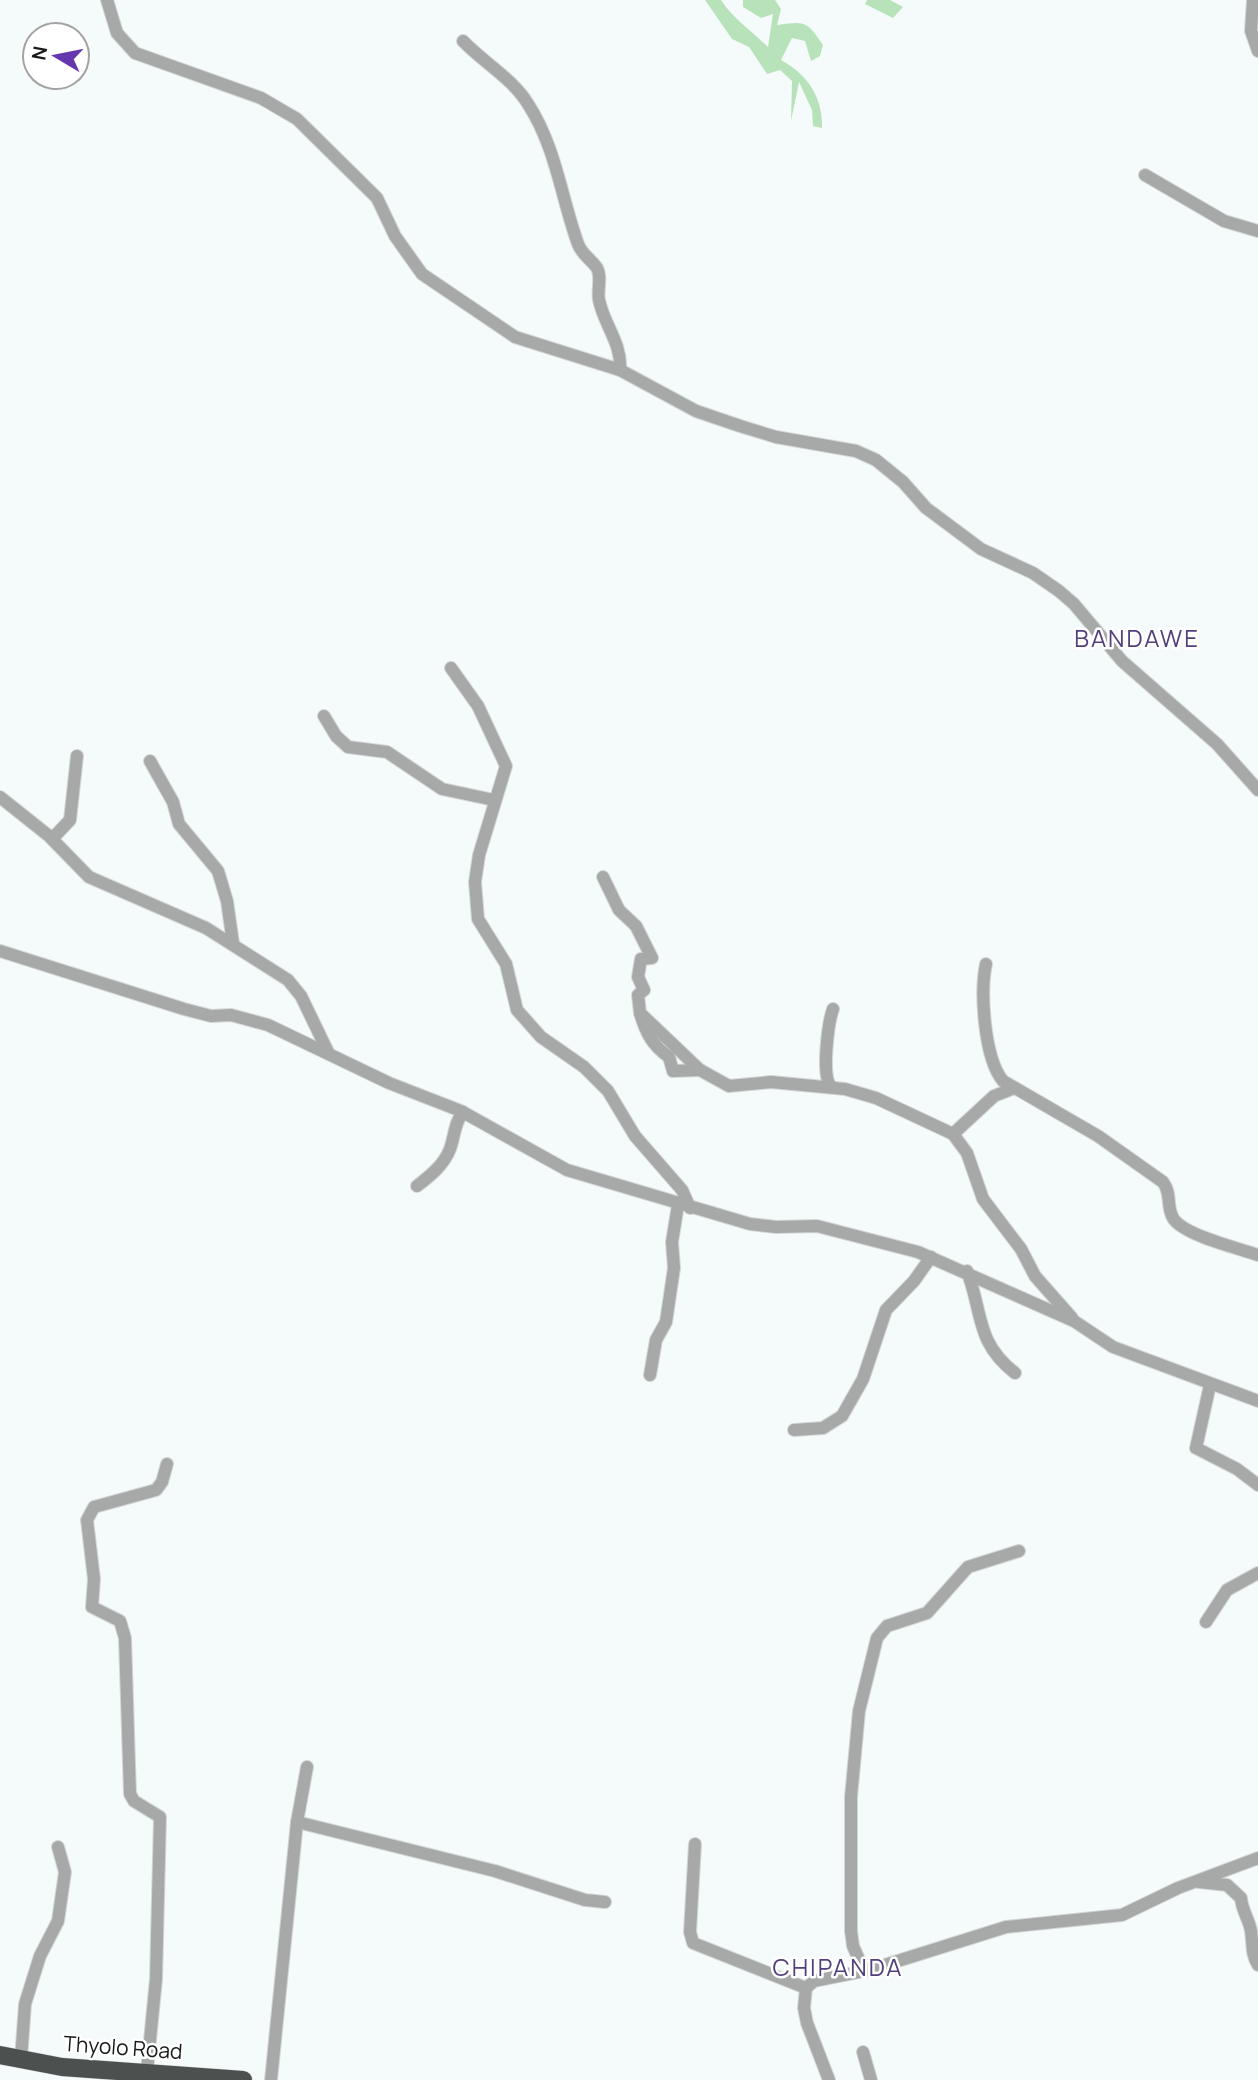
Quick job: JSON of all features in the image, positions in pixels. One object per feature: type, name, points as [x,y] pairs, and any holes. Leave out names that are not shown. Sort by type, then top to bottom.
[{"type":"highway","name":"Thyolo Road","points":[[0,2054],[63,2073],[147,2071],[243,2080]]},
{"type":"street","points":[[107,0],[117,33],[135,53],[261,98],[279,107],[318,137],[377,198],[415,266],[437,286],[515,337],[621,370],[707,415],[776,437],[856,451],[876,460],[903,482],[926,508],[981,549],[1033,573],[1067,598],[1122,661],[1217,744],[1258,790]]},
{"type":"street","points":[[1253,0],[1251,24],[1258,51]]},
{"type":"street","points":[[463,41],[519,92],[530,106],[560,174],[583,256],[596,266],[599,274],[600,303],[618,345],[621,370]]},
{"type":"street","points":[[1144,175],[1224,221],[1258,231]]},
{"type":"street","points":[[451,668],[478,706],[504,758],[506,773],[494,800],[479,855],[476,905],[482,928],[506,964],[517,1010],[541,1037],[584,1067],[608,1091],[635,1136],[673,1177],[684,1207],[672,1242],[674,1268],[666,1322],[656,1340],[649,1375]]},
{"type":"street","points":[[324,716],[336,736],[348,747],[387,752],[442,789],[494,800]]},
{"type":"street","points":[[52,839],[70,820],[77,755]]},
{"type":"street","points":[[150,761],[173,802],[179,824],[218,871],[227,901],[233,943]]},
{"type":"street","points":[[0,797],[52,839],[89,877],[206,928],[233,943],[294,986],[328,1054]]},
{"type":"street","points":[[603,877],[619,910],[636,926],[652,958],[641,959],[638,977],[644,990],[638,995],[645,1032],[659,1051],[669,1058],[673,1071],[700,1070]]},
{"type":"street","points":[[0,951],[184,1009],[211,1016],[248,1018],[389,1083],[463,1112],[568,1170],[684,1207],[750,1224],[835,1229],[931,1257],[1074,1321],[1112,1347],[1258,1401]]},
{"type":"street","points":[[986,964],[981,993],[997,1074],[1012,1089],[1098,1136],[1163,1182],[1169,1192],[1168,1207],[1175,1221],[1194,1232],[1258,1255]]},
{"type":"street","points":[[831,1086],[826,1080],[826,1046],[833,1009]]},
{"type":"street","points":[[640,1013],[700,1070],[729,1086],[771,1082],[831,1086],[876,1098],[953,1134],[967,1153],[983,1199],[1021,1249],[1035,1276],[1074,1321]]},
{"type":"street","points":[[953,1134],[993,1096],[1012,1089]]},
{"type":"street","points":[[417,1186],[434,1173],[450,1151],[455,1122],[463,1112]]},
{"type":"street","points":[[794,1430],[823,1427],[842,1416],[863,1379],[886,1310],[914,1281],[931,1257]]},
{"type":"street","points":[[967,1271],[977,1299],[978,1322],[995,1352],[1015,1373]]},
{"type":"street","points":[[1210,1385],[1196,1448],[1237,1469],[1258,1485]]},
{"type":"street","points":[[147,2071],[156,1979],[160,1817],[134,1801],[130,1794],[125,1638],[120,1620],[92,1607],[94,1579],[87,1520],[94,1507],[156,1490],[162,1482],[167,1464]]},
{"type":"street","points":[[864,1971],[853,1946],[851,1931],[851,1797],[859,1711],[877,1638],[887,1626],[927,1613],[968,1567],[1019,1551]]},
{"type":"street","points":[[1206,1622],[1227,1590],[1258,1573]]},
{"type":"street","points":[[271,2080],[297,1822],[307,1767]]},
{"type":"street","points":[[297,1822],[495,1871],[585,1900],[605,1902]]},
{"type":"street","points":[[695,1844],[690,1932],[693,1943],[806,1989]]},
{"type":"street","points":[[21,2059],[25,2004],[40,1956],[58,1920],[65,1872],[58,1847]]},
{"type":"street","points":[[830,2080],[807,2023],[804,2008],[806,1989],[814,1981],[864,1971],[1006,1927],[1122,1915],[1258,1858]]},
{"type":"street","points":[[1196,1882],[1227,1885],[1241,1898],[1242,1912],[1250,1928],[1251,1947],[1258,1965]]},
{"type":"street","points":[[863,2052],[871,2080]]},
{"type":"green space","points":[[705,0],[721,0],[737,19],[768,47],[773,14],[761,18],[743,7],[743,0],[775,0],[781,9],[777,25],[800,23],[813,31],[823,45],[820,56],[811,61],[805,41],[792,38],[781,60],[799,72],[812,88],[820,106],[822,128],[813,126],[812,110],[799,82],[791,121],[792,81],[780,70],[767,74],[749,47],[732,39]]},
{"type":"green space","points":[[867,0],[890,0],[903,7],[893,18],[865,4]]},
{"type":"district","name":"BANDAWE","points":[[1137,637]]},
{"type":"district","name":"CHIPANDA","points":[[838,1966]]}]
